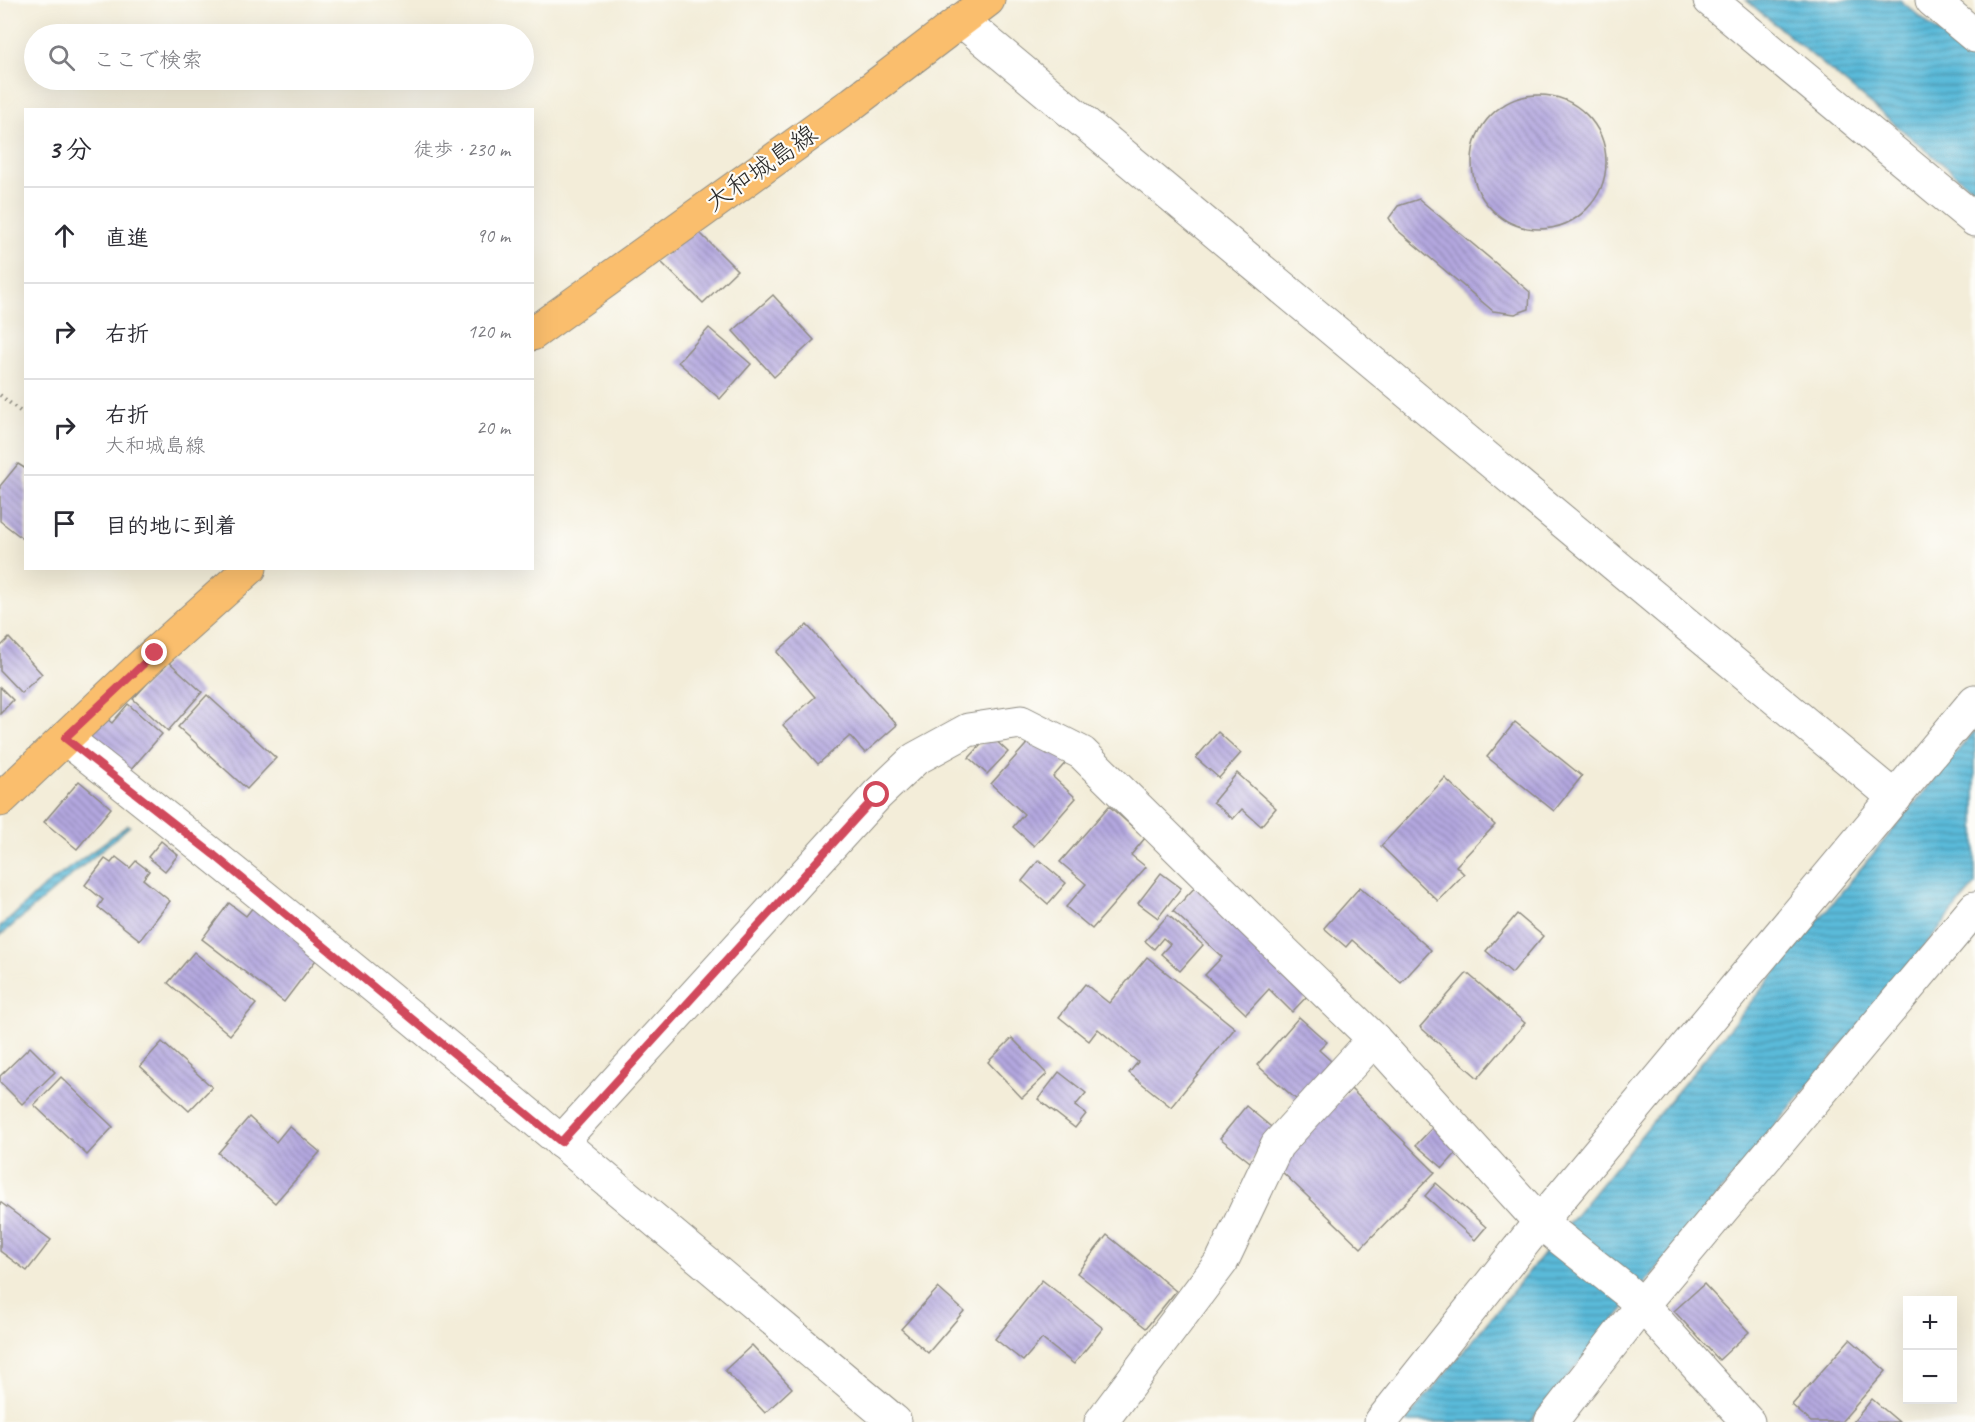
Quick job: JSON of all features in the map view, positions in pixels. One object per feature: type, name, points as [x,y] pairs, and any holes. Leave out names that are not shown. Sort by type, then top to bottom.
[{"type":"main road","name":"大和城島線","points":[[534,332],[853,103],[988,0]]},
{"type":"main road","points":[[0,800],[155,653],[247,570]]},
{"type":"street","points":[[1710,0],[1975,219]]},
{"type":"street","points":[[1932,0],[1975,36]]},
{"type":"street","points":[[961,20],[1895,798]]},
{"type":"street","points":[[1381,1422],[1551,1230],[1975,701]]},
{"type":"street","points":[[561,1142],[877,795],[915,759],[968,730],[1021,722],[1082,753],[1374,1039],[1551,1230],[1633,1297],[1748,1422]]},
{"type":"street","points":[[65,738],[214,855],[895,1422]]},
{"type":"street","points":[[1551,1422],[1633,1297],[1975,908]]},
{"type":"street","points":[[1101,1422],[1222,1262],[1277,1145],[1374,1039]]},
{"type":"path","points":[[0,395],[24,414]]},
{"type":"water","points":[[1746,0],[1900,0],[1975,63],[1975,191]]},
{"type":"water","points":[[1975,730],[1975,885],[1530,1422],[1405,1422]]},
{"type":"water","points":[[128,825],[130,826],[0,936],[0,926],[41,889]]},
{"type":"building","points":[[1539,95],[1565,100],[1586,115],[1601,136],[1606,162],[1601,188],[1586,209],[1565,224],[1539,229],[1513,224],[1492,209],[1477,188],[1472,162],[1477,136],[1492,115],[1513,100]]},
{"type":"building","points":[[1419,199],[1530,292],[1529,309],[1515,314],[1493,311],[1396,229],[1389,218],[1398,206]]},
{"type":"building","points":[[693,226],[737,270],[703,303],[659,260]]},
{"type":"building","points":[[773,295],[814,340],[774,377],[733,331]]},
{"type":"building","points":[[709,328],[751,364],[720,399],[678,362]]},
{"type":"building","points":[[18,464],[24,468],[24,539],[0,521],[0,486]]},
{"type":"building","points":[[807,625],[897,725],[865,753],[850,736],[818,764],[783,725],[815,697],[777,652]]},
{"type":"building","points":[[9,638],[42,674],[21,693],[0,671],[0,647]]},
{"type":"building","points":[[168,661],[202,692],[168,731],[133,699]]},
{"type":"building","points":[[0,687],[13,700],[0,714]]},
{"type":"building","points":[[207,695],[276,758],[247,789],[178,727]]},
{"type":"building","points":[[128,704],[162,734],[121,781],[76,742],[101,714],[112,723]]},
{"type":"building","points":[[1515,722],[1582,776],[1554,811],[1487,757]]},
{"type":"building","points":[[1218,732],[1241,753],[1219,778],[1196,758]]},
{"type":"building","points":[[990,735],[1008,752],[987,774],[969,758]]},
{"type":"building","points":[[1032,738],[1068,760],[1053,777],[1076,798],[1034,846],[1013,827],[1024,814],[991,784]]},
{"type":"building","points":[[1237,773],[1276,808],[1261,826],[1242,809],[1233,819],[1213,802]]},
{"type":"building","points":[[1445,778],[1495,825],[1456,866],[1464,874],[1438,901],[1381,846]]},
{"type":"building","points":[[79,781],[111,808],[77,849],[44,822]]},
{"type":"building","points":[[1109,806],[1145,838],[1131,855],[1146,867],[1092,929],[1066,907],[1086,884],[1060,862]]},
{"type":"building","points":[[161,841],[178,855],[165,871],[148,857]]},
{"type":"building","points":[[116,857],[130,868],[136,861],[149,871],[143,879],[170,901],[140,940],[98,907],[103,900],[85,885],[105,859],[111,863]]},
{"type":"building","points":[[1039,860],[1066,883],[1048,904],[1022,881]]},
{"type":"building","points":[[1161,873],[1181,888],[1158,918],[1138,903]]},
{"type":"building","points":[[1198,884],[1311,992],[1292,1012],[1269,989],[1246,1014],[1205,975],[1222,957],[1173,911]]},
{"type":"building","points":[[1360,887],[1431,950],[1401,983],[1352,940],[1346,947],[1324,928]]},
{"type":"building","points":[[257,902],[322,952],[284,1002],[202,939],[229,903],[246,916]]},
{"type":"building","points":[[1517,914],[1543,936],[1512,973],[1486,951]]},
{"type":"building","points":[[1168,915],[1203,945],[1180,971],[1161,954],[1170,944],[1163,938],[1154,949],[1145,941]]},
{"type":"building","points":[[194,952],[256,1004],[230,1035],[168,983]]},
{"type":"building","points":[[1147,957],[1235,1028],[1171,1107],[1129,1073],[1138,1062],[1098,1029],[1089,1041],[1059,1017],[1085,984],[1109,1003]]},
{"type":"building","points":[[1467,973],[1525,1023],[1478,1078],[1420,1027]]},
{"type":"building","points":[[1299,1017],[1327,1042],[1319,1050],[1331,1061],[1297,1100],[1257,1065]]},
{"type":"building","points":[[1012,1038],[1047,1074],[1022,1098],[988,1062]]},
{"type":"building","points":[[162,1042],[212,1087],[189,1111],[140,1066]]},
{"type":"building","points":[[30,1047],[55,1072],[22,1104],[0,1082],[0,1076]]},
{"type":"building","points":[[1059,1072],[1086,1093],[1075,1106],[1086,1114],[1075,1128],[1038,1099]]},
{"type":"building","points":[[61,1077],[113,1127],[87,1155],[34,1105]]},
{"type":"building","points":[[1351,1089],[1435,1172],[1361,1248],[1276,1166]]},
{"type":"building","points":[[1246,1106],[1276,1131],[1250,1162],[1220,1138]]},
{"type":"building","points":[[249,1117],[276,1142],[289,1126],[320,1152],[275,1203],[218,1153]]},
{"type":"building","points":[[1434,1126],[1460,1149],[1443,1168],[1416,1145]]},
{"type":"building","points":[[1436,1183],[1486,1227],[1475,1240],[1425,1196]]},
{"type":"building","points":[[0,1202],[51,1240],[27,1271],[0,1251]]},
{"type":"building","points":[[1107,1235],[1176,1291],[1146,1328],[1077,1273]]},
{"type":"building","points":[[1042,1280],[1103,1328],[1074,1364],[1042,1339],[1023,1361],[995,1339]]},
{"type":"building","points":[[1704,1284],[1749,1332],[1719,1360],[1674,1311]]},
{"type":"building","points":[[938,1288],[964,1311],[928,1353],[901,1329]]},
{"type":"building","points":[[1850,1339],[1886,1371],[1841,1422],[1811,1422],[1792,1405]]},
{"type":"building","points":[[752,1345],[792,1388],[765,1413],[725,1370]]},
{"type":"building","points":[[1872,1399],[1899,1422],[1853,1422]]},
{"type":"route","points":[[155,653],[65,738],[214,855],[561,1142],[877,795]]}]
